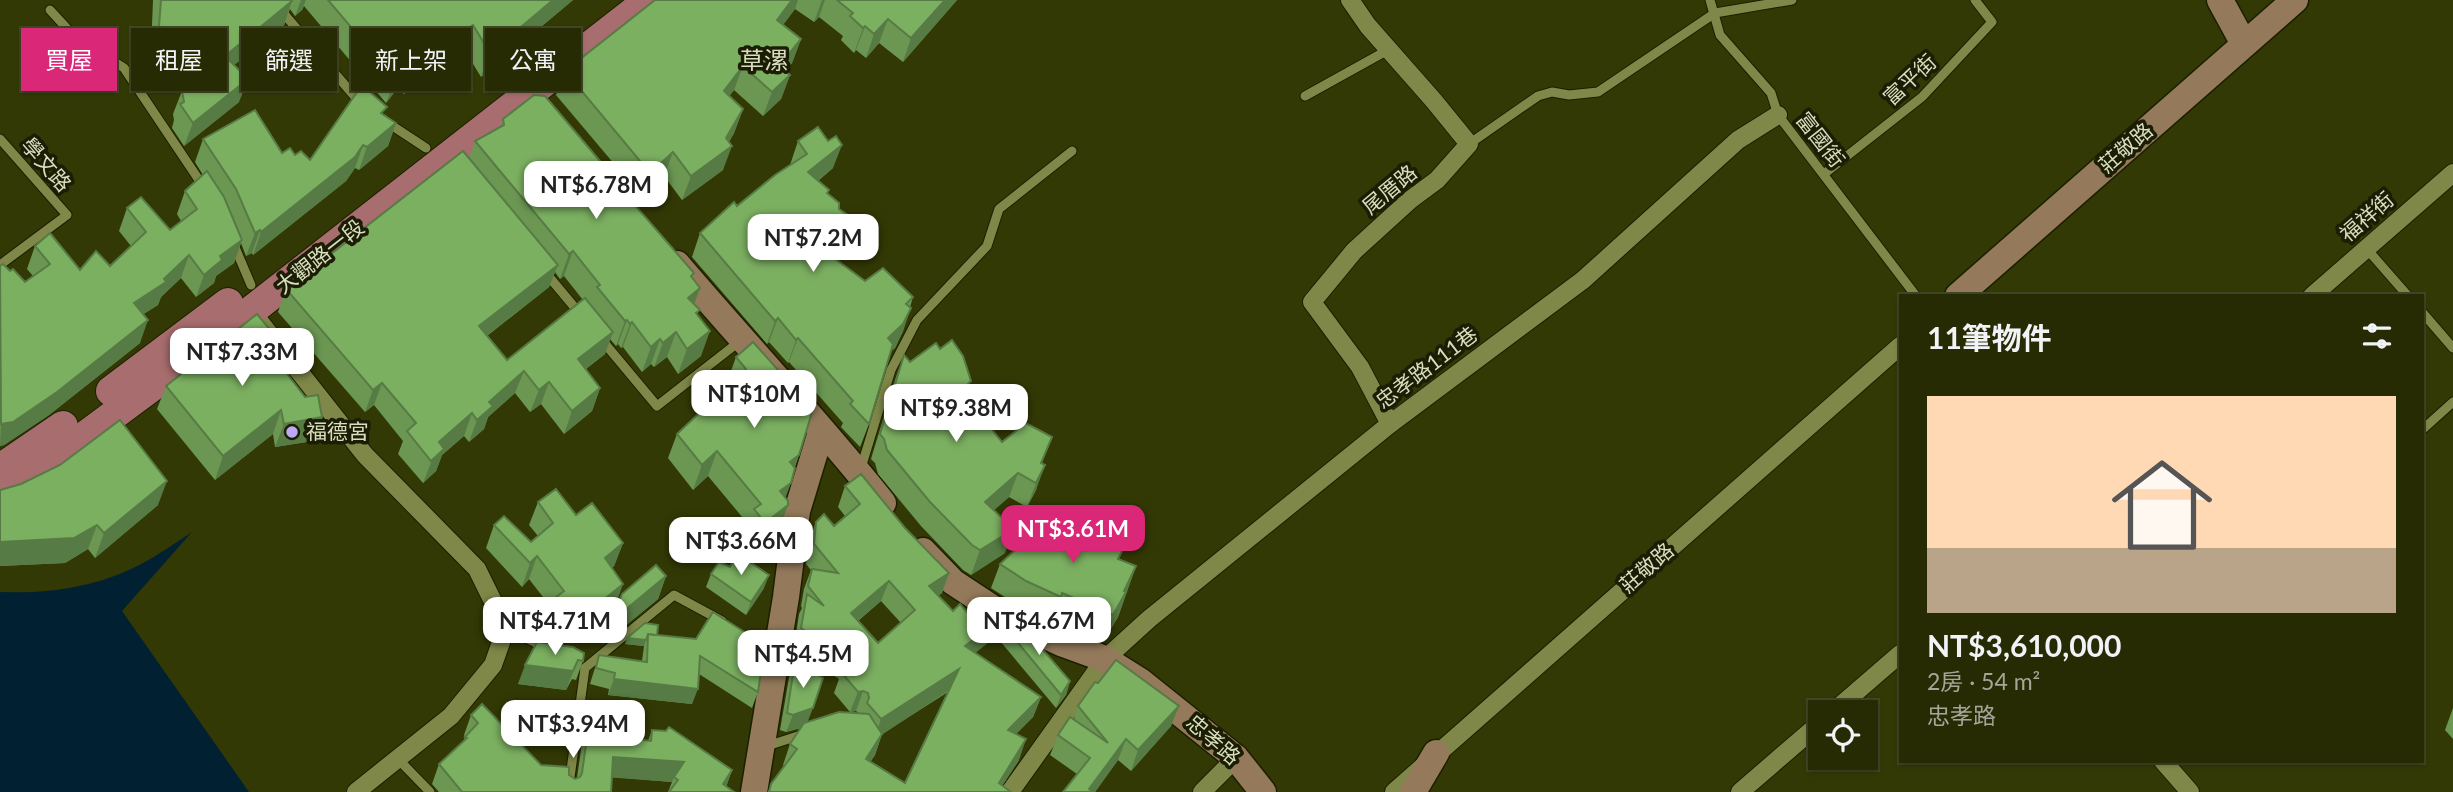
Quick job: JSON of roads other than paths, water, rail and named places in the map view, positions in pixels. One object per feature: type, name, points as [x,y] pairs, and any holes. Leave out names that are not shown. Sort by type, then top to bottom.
[{"type":"main road","points":[[581,40],[618,0]]},
{"type":"main road","points":[[581,54],[649,0]]},
{"type":"main road","name":"大觀路一段","points":[[0,469],[534,91]]},
{"type":"main road","name":"大觀路一段","points":[[0,491],[38,471],[246,297]]},
{"type":"street","points":[[1350,0],[1388,50],[1469,144]]},
{"type":"street","points":[[2220,0],[2244,44]]},
{"type":"street","name":"莊敬路","points":[[1960,294],[2295,0]]},
{"type":"street","name":"忠孝路111巷","points":[[1010,792],[1105,659],[1149,619],[1390,424],[1583,280],[1738,140],[1778,115]]},
{"type":"street","name":"尾厝路","points":[[1390,424],[1360,367],[1312,302],[1354,251],[1410,200],[1437,180],[1469,144]]},
{"type":"street","name":"福祥街","points":[[2314,294],[2453,173]]},
{"type":"street","name":"忠孝路","points":[[663,247],[741,340],[797,400],[905,531],[953,582],[1009,619],[1061,643],[1105,659],[1140,681],[1236,758],[1263,792]]},
{"type":"street","points":[[246,297],[365,455],[477,569],[506,628],[493,665],[451,716],[356,792]]},
{"type":"street","name":"莊敬路","points":[[1394,792],[1899,347]]},
{"type":"street","points":[[754,792],[772,648],[797,512],[821,432]]},
{"type":"street","points":[[1847,700],[1899,655]]},
{"type":"street","points":[[1740,792],[1808,733]]},
{"type":"street","points":[[1413,792],[1436,753]]},
{"type":"street","points":[[1202,792],[1236,758]]},
{"type":"street","points":[[2165,763],[2190,792]]},
{"type":"lane","points":[[275,0],[362,106],[444,157]]},
{"type":"lane","name":"富國街","points":[[1710,0],[1720,35],[1771,93],[1778,115],[1914,294]]},
{"type":"lane","points":[[1469,144],[1538,96],[1552,92],[1569,95],[1598,92],[1715,13],[1792,0]]},
{"type":"lane","name":"富平街","points":[[1824,174],[1922,97],[1992,22],[1975,0]]},
{"type":"lane","points":[[50,10],[73,35],[124,68],[208,195]]},
{"type":"lane","points":[[1305,96],[1388,50]]},
{"type":"lane","name":"學文路","points":[[0,139],[66,215],[0,265]]},
{"type":"lane","points":[[859,473],[891,370],[916,320],[987,246],[999,209],[1072,151]]},
{"type":"lane","points":[[232,239],[246,297]]},
{"type":"lane","points":[[2366,248],[2406,294]]},
{"type":"lane","points":[[536,260],[588,323]]},
{"type":"lane","points":[[2424,314],[2453,348]]},
{"type":"lane","points":[[596,333],[657,406],[741,340]]},
{"type":"lane","points":[[2424,428],[2453,402]]},
{"type":"lane","points":[[568,792],[585,668],[674,595],[732,626]]},
{"type":"lane","points":[[506,628],[551,651]]},
{"type":"lane","points":[[573,663],[585,668]]},
{"type":"lane","points":[[761,748],[820,729]]},
{"type":"lane","points":[[398,759],[430,792]]},
{"type":"water","points":[[192,532],[122,611],[249,792],[0,792],[0,592],[55,590],[108,578],[148,560]]},
{"type":"place","name":"福德宮","points":[[292,432]]},
{"type":"district","name":"草漯","points":[[764,61]]}]
